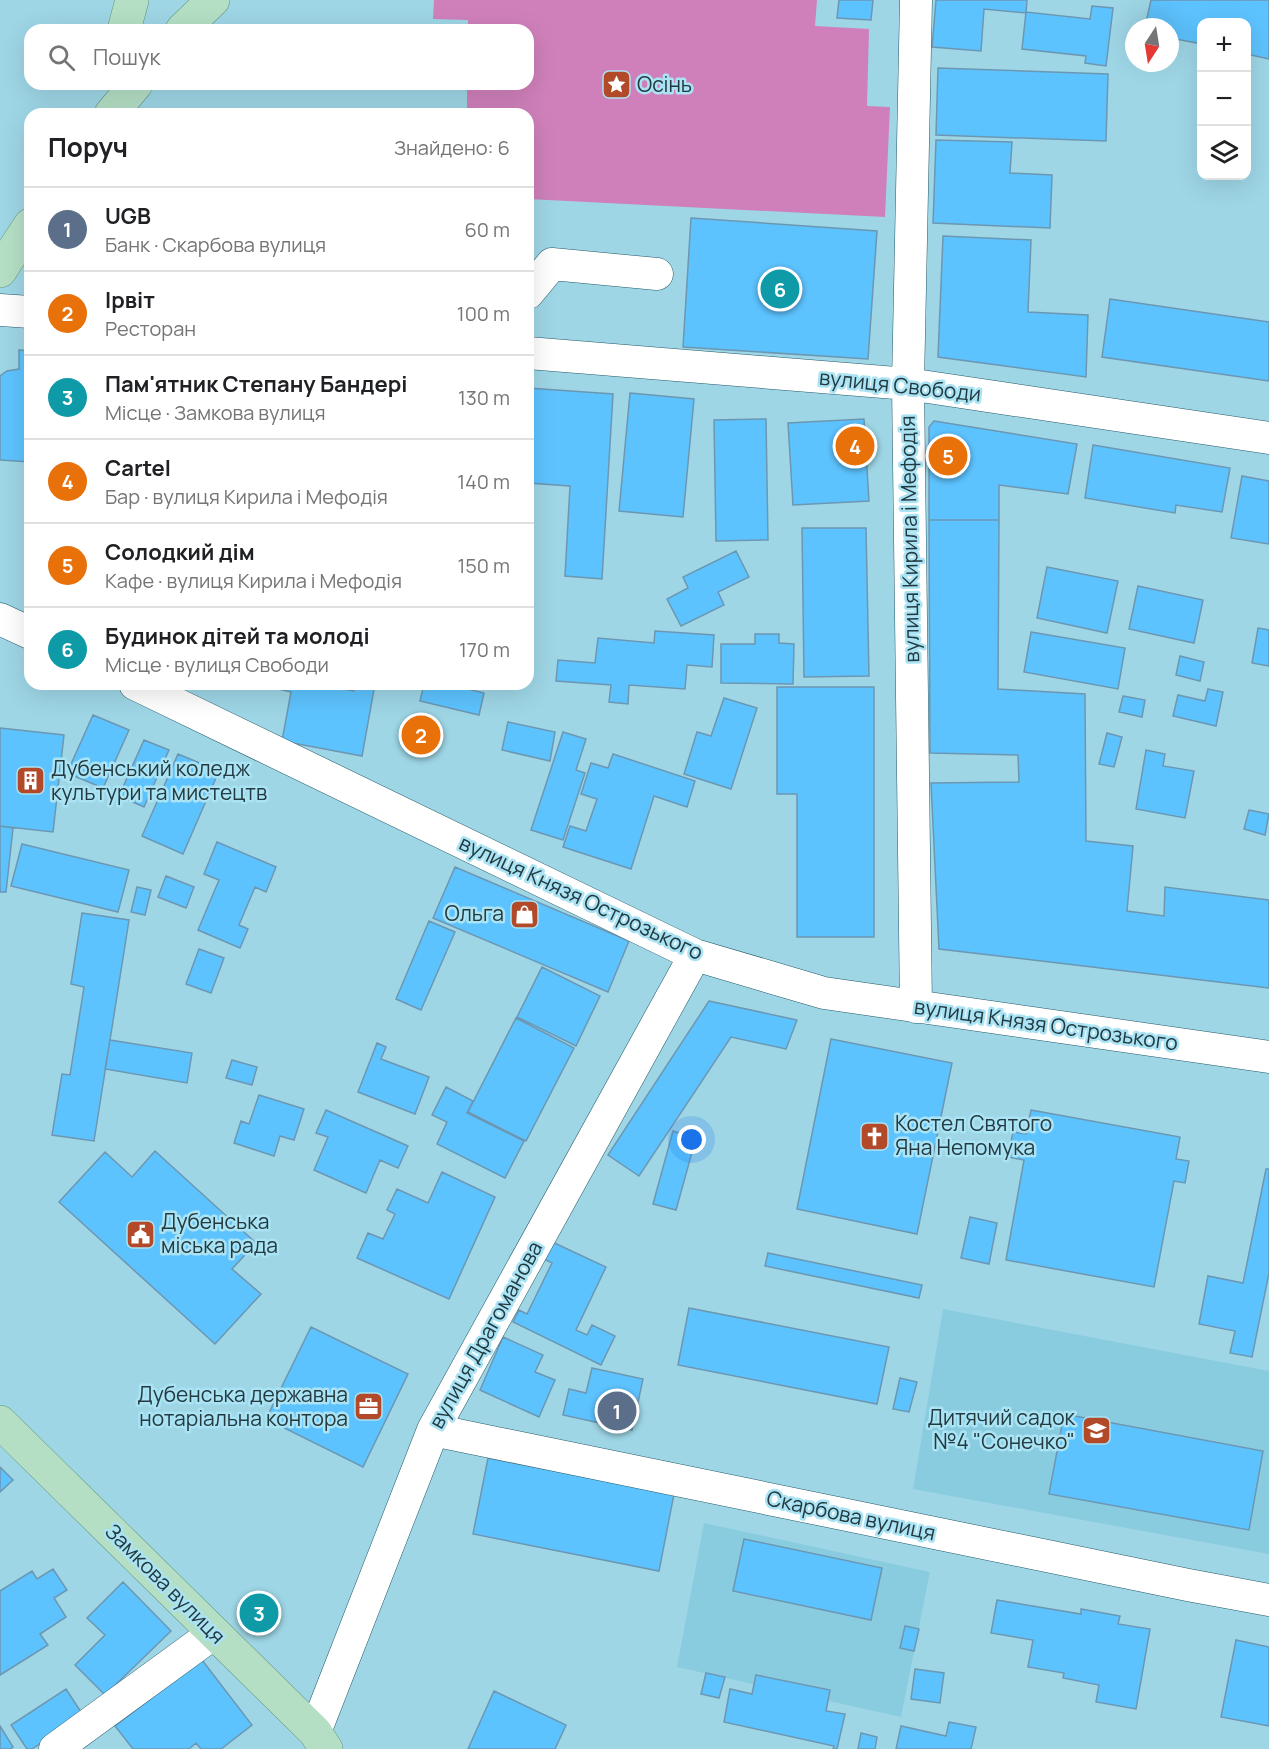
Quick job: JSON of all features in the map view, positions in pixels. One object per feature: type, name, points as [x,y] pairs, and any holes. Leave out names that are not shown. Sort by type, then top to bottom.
[{"type":"main road","points":[[126,24],[132,0]]},
{"type":"main road","points":[[188,24],[213,0]]},
{"type":"main road","points":[[95,108],[102,90]]},
{"type":"main road","points":[[116,108],[131,90]]},
{"type":"main road","points":[[0,271],[24,234]]},
{"type":"main road","name":"Замкова вулиця","points":[[0,1422],[320,1741]]},
{"type":"street","name":"вулиця Кирила і Мефодія","points":[[916,0],[908,384],[916,1007]]},
{"type":"street","points":[[534,286],[552,264],[657,274]]},
{"type":"street","points":[[0,310],[24,312]]},
{"type":"street","name":"вулиця Свободи","points":[[534,354],[908,384],[1269,438]]},
{"type":"street","points":[[0,619],[24,630]]},
{"type":"street","name":"вулиця Князя Острозького","points":[[147,690],[695,955],[824,993],[1269,1057]]},
{"type":"street","name":"вулиця Драгоманова","points":[[320,1741],[433,1430],[695,955]]},
{"type":"street","name":"Скарбова вулиця","points":[[433,1430],[1269,1600]]},
{"type":"street","points":[[55,1749],[214,1633]]},
{"type":"shaded area","points":[[434,0],[817,0],[815,26],[869,29],[867,106],[890,107],[885,217],[534,199],[534,108],[467,108],[467,90],[534,90],[534,24],[468,24],[468,20],[433,19]]},
{"type":"shaded area","name":"Дитячий садок №4 \"Сонечко\"","points":[[943,1309],[1269,1371],[1269,1554],[913,1489]]},
{"type":"shaded area","points":[[704,1523],[930,1572],[901,1717],[677,1667]]},
{"type":"building","points":[[839,0],[873,0],[871,20],[837,18]]},
{"type":"building","points":[[936,0],[1027,0],[1026,13],[984,9],[981,51],[932,47]]},
{"type":"building","points":[[1151,0],[1269,0],[1269,59],[1251,55],[1251,18],[1197,18],[1197,43],[1179,40],[1179,18],[1147,18]]},
{"type":"building","points":[[1092,6],[1113,8],[1106,66],[1085,63],[1086,56],[1022,49],[1026,12],[1090,19]]},
{"type":"building","points":[[938,68],[1108,74],[1106,141],[936,135]]},
{"type":"building","points":[[936,140],[1012,142],[1010,173],[1052,175],[1050,228],[933,223]]},
{"type":"building","points":[[691,218],[877,231],[868,359],[683,347]]},
{"type":"building","points":[[943,236],[1031,240],[1028,312],[1088,315],[1086,377],[938,357]]},
{"type":"building","points":[[1110,299],[1269,322],[1269,381],[1102,357]]},
{"type":"building","points":[[19,350],[24,350],[24,462],[0,460],[0,376],[7,371],[19,369]]},
{"type":"building","points":[[534,388],[613,394],[602,579],[565,576],[570,486],[534,483]]},
{"type":"building","points":[[630,393],[694,399],[683,517],[619,511]]},
{"type":"building","points":[[766,419],[768,540],[716,541],[714,420]]},
{"type":"building","points":[[864,419],[869,501],[793,505],[788,423]]},
{"type":"building","points":[[934,421],[1077,444],[1068,494],[999,485],[999,520],[929,520],[929,427]]},
{"type":"building","points":[[1093,445],[1230,468],[1222,512],[1176,505],[1175,513],[1085,498]]},
{"type":"building","points":[[1242,476],[1269,481],[1269,544],[1231,538]]},
{"type":"building","points":[[929,520],[999,520],[998,689],[1085,694],[1086,841],[1133,846],[1127,911],[1164,916],[1165,887],[1269,900],[1269,988],[939,949],[931,783],[1019,782],[1018,755],[930,753]]},
{"type":"building","points":[[802,528],[866,528],[869,676],[804,677]]},
{"type":"building","points":[[736,551],[749,577],[718,592],[724,605],[681,626],[667,599],[688,588],[683,577]]},
{"type":"building","points":[[1047,567],[1118,581],[1107,633],[1037,618]]},
{"type":"building","points":[[1138,586],[1203,600],[1194,643],[1129,629]]},
{"type":"building","points":[[1258,628],[1269,630],[1269,666],[1252,663]]},
{"type":"building","points":[[655,631],[714,635],[712,667],[687,665],[685,689],[629,685],[628,704],[609,702],[611,685],[556,681],[558,660],[595,663],[598,638],[654,643]]},
{"type":"building","points":[[1031,632],[1125,648],[1118,689],[1024,672]]},
{"type":"building","points":[[755,634],[779,634],[779,643],[794,644],[793,684],[721,683],[721,644],[755,644]]},
{"type":"building","points":[[1180,656],[1204,662],[1200,681],[1176,675]]},
{"type":"building","points":[[777,687],[874,687],[874,937],[797,937],[797,794],[777,794]]},
{"type":"building","points":[[1208,689],[1223,692],[1216,726],[1173,716],[1178,695],[1205,701]]},
{"type":"building","points":[[282,690],[374,690],[362,756],[282,741],[291,692]]},
{"type":"building","points":[[423,690],[472,690],[484,693],[479,715],[420,701]]},
{"type":"building","points":[[1123,696],[1145,700],[1142,717],[1119,712]]},
{"type":"building","points":[[724,698],[757,708],[731,789],[684,774],[697,732],[711,736]]},
{"type":"building","points":[[93,715],[129,730],[103,788],[67,773]]},
{"type":"building","points":[[508,722],[555,732],[550,761],[502,750]]},
{"type":"building","name":"Дубенський коледж культури та мистецтв","points":[[0,728],[64,735],[53,832],[0,826]]},
{"type":"building","points":[[563,732],[586,739],[576,770],[585,773],[563,840],[531,830]]},
{"type":"building","points":[[1107,733],[1122,737],[1114,767],[1099,764]]},
{"type":"building","points":[[144,740],[169,750],[144,807],[119,796]]},
{"type":"building","points":[[1146,750],[1165,754],[1163,766],[1194,771],[1185,818],[1136,809]]},
{"type":"building","points":[[178,754],[219,771],[183,854],[142,836]]},
{"type":"building","points":[[613,754],[695,781],[687,807],[654,796],[631,869],[563,847],[570,826],[586,831],[597,799],[581,794],[591,763],[608,768]]},
{"type":"building","points":[[1249,810],[1269,814],[1265,835],[1244,829]]},
{"type":"building","points":[[0,826],[13,828],[6,892],[0,892]]},
{"type":"building","points":[[217,842],[276,867],[266,892],[255,887],[239,925],[248,929],[240,948],[198,930],[219,880],[204,874]]},
{"type":"building","points":[[22,844],[129,870],[118,912],[11,886]]},
{"type":"building","points":[[455,867],[629,941],[608,992],[433,918]]},
{"type":"building","points":[[166,876],[194,887],[186,908],[158,897]]},
{"type":"building","points":[[137,887],[151,890],[145,915],[131,912]]},
{"type":"building","points":[[82,913],[129,920],[94,1141],[52,1135],[62,1074],[70,1075],[84,987],[71,984]]},
{"type":"building","points":[[429,921],[455,932],[421,1010],[396,999]]},
{"type":"building","points":[[199,949],[224,958],[211,993],[186,984]]},
{"type":"building","points":[[542,967],[600,996],[576,1046],[517,1017]]},
{"type":"building","points":[[709,1001],[797,1020],[786,1049],[731,1037],[639,1176],[608,1155]]},
{"type":"building","points":[[516,1018],[574,1048],[526,1141],[468,1112]]},
{"type":"building","name":"Костел Святого Яна Непомука","points":[[831,1039],[952,1063],[917,1234],[797,1209]]},
{"type":"building","points":[[110,1040],[192,1053],[187,1083],[105,1069]]},
{"type":"building","points":[[377,1043],[386,1047],[381,1059],[429,1077],[415,1114],[358,1092]]},
{"type":"building","points":[[232,1060],[257,1067],[252,1085],[226,1078]]},
{"type":"building","points":[[446,1087],[473,1101],[467,1113],[524,1141],[505,1178],[437,1144],[447,1122],[432,1115]]},
{"type":"building","points":[[259,1095],[304,1109],[294,1140],[280,1136],[274,1156],[234,1143],[241,1121],[249,1124]]},
{"type":"building","points":[[326,1110],[408,1146],[398,1168],[380,1160],[366,1193],[314,1170],[328,1137],[316,1133]]},
{"type":"building","points":[[1031,1110],[1180,1137],[1176,1159],[1189,1161],[1185,1183],[1174,1181],[1154,1287],[1006,1260],[1024,1160],[1008,1157],[1013,1132],[1026,1134]]},
{"type":"building","points":[[673,1131],[696,1138],[676,1210],[653,1204]]},
{"type":"building","points":[[155,1151],[256,1243],[232,1269],[261,1294],[215,1344],[59,1202],[105,1152],[132,1177]]},
{"type":"building","points":[[1266,1169],[1269,1169],[1269,1273],[1252,1357],[1230,1353],[1235,1331],[1199,1324],[1208,1276],[1243,1283]]},
{"type":"building","points":[[442,1172],[495,1197],[449,1299],[357,1258],[368,1233],[383,1239],[395,1214],[387,1210],[397,1189],[428,1203]]},
{"type":"building","points":[[970,1217],[997,1223],[989,1264],[961,1258]]},
{"type":"building","points":[[548,1240],[606,1267],[576,1330],[587,1335],[592,1325],[615,1336],[601,1365],[513,1322],[519,1310],[527,1314],[552,1263],[540,1257]]},
{"type":"building","points":[[768,1253],[922,1285],[919,1298],[765,1266]]},
{"type":"building","points":[[689,1308],[889,1347],[877,1404],[678,1365]]},
{"type":"building","points":[[311,1327],[408,1374],[363,1467],[266,1419]]},
{"type":"building","points":[[503,1337],[543,1355],[535,1372],[555,1380],[539,1417],[480,1390]]},
{"type":"building","points":[[592,1368],[643,1379],[632,1430],[563,1415],[569,1389],[586,1393]]},
{"type":"building","points":[[900,1378],[917,1382],[909,1412],[893,1409]]},
{"type":"building","points":[[1064,1414],[1263,1451],[1249,1530],[1049,1494]]},
{"type":"building","points":[[488,1458],[674,1494],[659,1571],[473,1534]]},
{"type":"building","points":[[0,1467],[13,1480],[0,1492]]},
{"type":"building","points":[[744,1539],[882,1568],[871,1620],[733,1591]]},
{"type":"building","points":[[53,1569],[67,1590],[54,1598],[66,1617],[40,1634],[48,1645],[0,1675],[0,1591],[32,1571],[37,1579]]},
{"type":"building","points":[[123,1582],[171,1631],[105,1695],[75,1665],[105,1635],[87,1618]]},
{"type":"building","points":[[997,1600],[1081,1614],[1081,1609],[1120,1616],[1118,1624],[1150,1629],[1136,1709],[1096,1702],[1099,1685],[1063,1678],[1064,1673],[1028,1667],[1033,1640],[991,1633]]},
{"type":"building","points":[[905,1626],[919,1629],[914,1651],[900,1648]]},
{"type":"building","points":[[1236,1640],[1269,1647],[1269,1726],[1221,1717]]},
{"type":"building","points":[[202,1660],[252,1725],[221,1749],[201,1749],[196,1743],[189,1749],[133,1749],[115,1726]]},
{"type":"building","points":[[915,1669],[944,1673],[940,1703],[911,1699]]},
{"type":"building","points":[[706,1673],[725,1677],[719,1698],[701,1694]]},
{"type":"building","points":[[756,1675],[830,1690],[826,1711],[845,1714],[837,1749],[833,1749],[834,1746],[724,1722],[730,1689],[752,1694]]},
{"type":"building","points":[[66,1689],[83,1715],[32,1749],[27,1749],[11,1725]]},
{"type":"building","points":[[494,1691],[566,1725],[555,1749],[468,1749]]},
{"type":"building","points":[[949,1722],[976,1727],[971,1749],[896,1749],[901,1726],[946,1736]]},
{"type":"building","points":[[0,1726],[13,1747],[10,1749],[0,1749]]},
{"type":"building","points":[[861,1733],[877,1737],[875,1749],[858,1749]]},
{"type":"place","name":"Осінь","points":[[616,85]]},
{"type":"place","name":"Будинок дітей та молоді","points":[[780,289]]},
{"type":"place","name":"Cartel","points":[[855,446]]},
{"type":"place","name":"Солодкий дім","points":[[948,456]]},
{"type":"place","name":"Ірвіт","points":[[421,735]]},
{"type":"place","name":"Дубенський коледж культури та мистецтв","points":[[30,781]]},
{"type":"place","name":"Ольга","points":[[525,914]]},
{"type":"place","name":"Костел Святого Яна Непомука","points":[[874,1136]]},
{"type":"place","name":"Дубенська міська рада","points":[[140,1234]]},
{"type":"place","name":"Дубенська державна нотаріальна контора","points":[[369,1407]]},
{"type":"place","name":"UGB","points":[[617,1411]]},
{"type":"place","name":"Дитячий садок №4 \"Сонечко\"","points":[[1096,1430]]},
{"type":"place","name":"Пам'ятник Степану Бандері","points":[[259,1613]]}]
